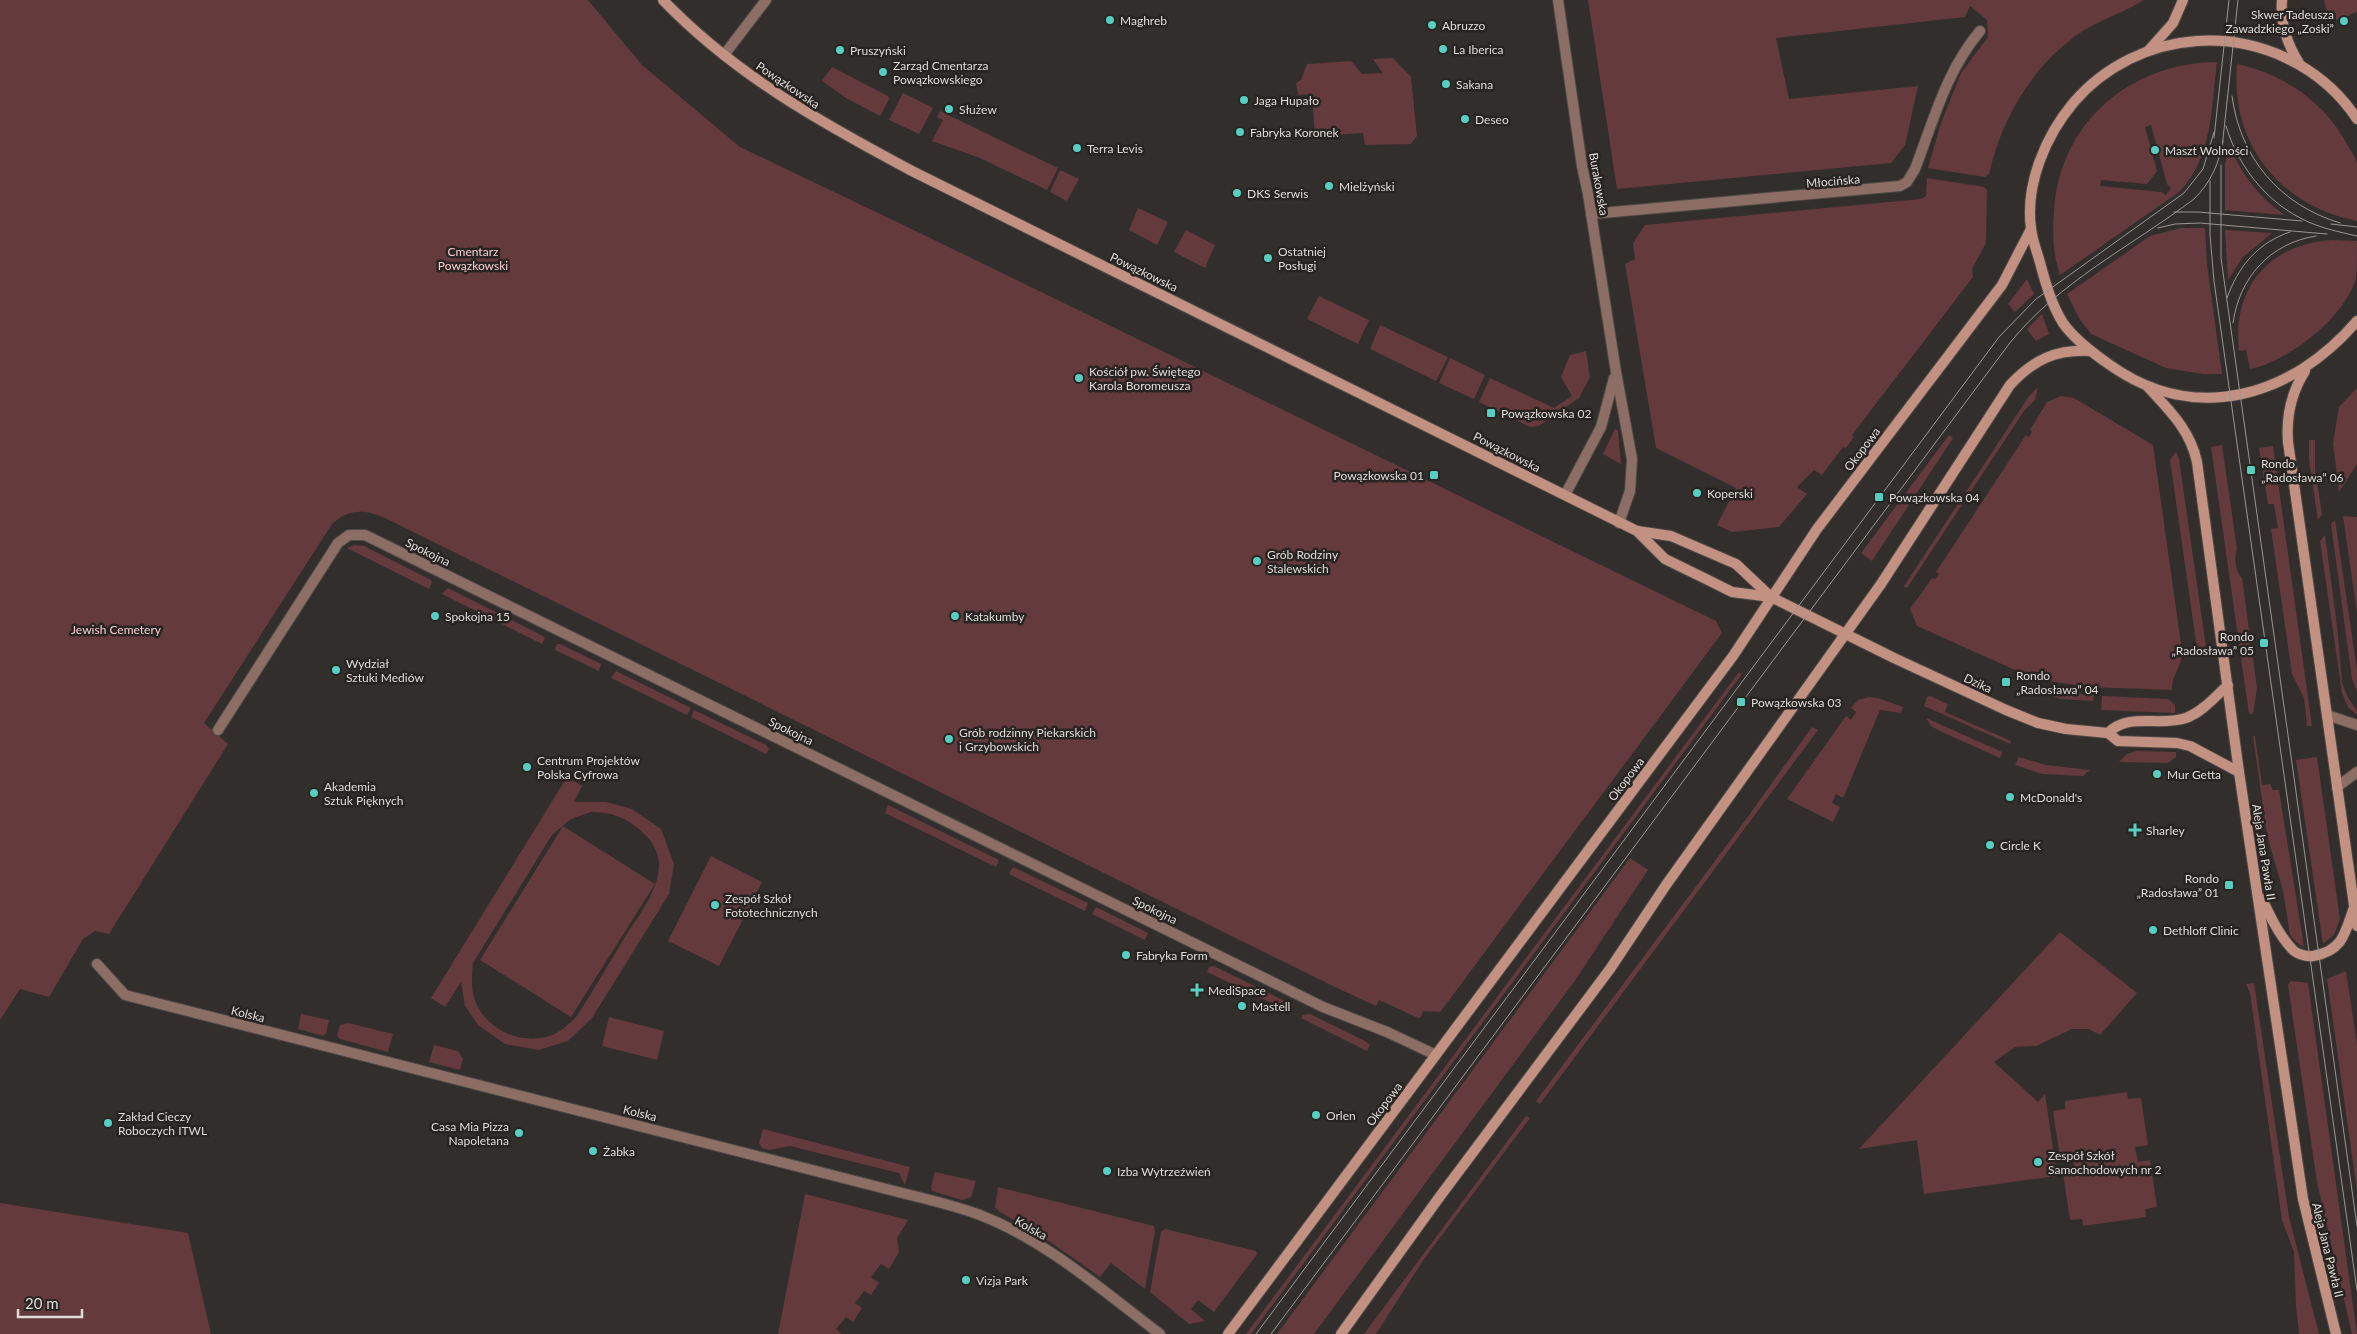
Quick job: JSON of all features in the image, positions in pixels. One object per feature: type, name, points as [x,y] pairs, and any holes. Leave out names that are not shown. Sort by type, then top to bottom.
[{"type":"main road","name":"Powązkowska","points":[[663,0],[724,55],[770,91],[816,120],[912,171],[1619,523],[1637,531],[1671,536],[1736,564],[1771,597],[1844,633]]},
{"type":"main road","points":[[2149,50],[2169,28],[2183,0]]},
{"type":"main road","points":[[2282,0],[2282,15],[2286,37],[2300,64]]},
{"type":"main road","points":[[2357,119],[2335,92],[2300,64],[2277,53],[2234,42],[2194,41],[2149,50],[2104,74],[2085,91],[2060,120],[2038,166],[2032,191],[2031,229],[2045,281],[2059,316],[2073,335],[2118,371],[2147,386],[2180,395],[2214,398],[2268,388],[2306,368],[2333,346],[2357,321]]},
{"type":"main road","name":"Okopowa","points":[[1228,1334],[1733,656],[1817,529],[1997,292],[2018,257],[2031,229]]},
{"type":"main road","points":[[1341,1334],[1444,1191],[1610,968],[1666,885],[1884,579],[2010,385],[2021,373],[2042,359],[2061,351],[2092,351]]},
{"type":"main road","points":[[2306,368],[2291,401],[2288,432],[2357,926]]},
{"type":"main road","name":"Aleja Jana Pawła II","points":[[2147,386],[2182,424],[2194,450],[2303,1199],[2336,1334]]},
{"type":"main road","name":"Powązkowska","points":[[1637,531],[1665,559],[1732,592],[1771,597]]},
{"type":"main road","name":"Dzika","points":[[1844,633],[2038,723],[2066,729],[2108,733],[2118,741],[2177,743],[2190,746],[2240,772]]},
{"type":"main road","points":[[2108,733],[2116,725],[2124,722],[2176,721],[2188,717],[2198,712],[2228,685]]},
{"type":"main road","points":[[2257,890],[2276,927],[2293,951],[2310,957],[2331,952],[2339,943],[2344,935],[2354,906]]},
{"type":"street","points":[[724,55],[766,0]]},
{"type":"street","name":"Burakowska","points":[[1558,0],[1582,166],[1632,459],[1630,491],[1619,523]]},
{"type":"street","name":"Młocińska","points":[[1591,214],[1900,186],[1907,182],[1915,169],[1954,68],[1980,31]]},
{"type":"street","name":"Burakowska","points":[[1565,495],[1601,427],[1610,401],[1616,372]]},
{"type":"street","name":"Spokojna","points":[[218,730],[338,543],[350,535],[365,535],[1323,1007],[1387,1032],[1436,1055]]},
{"type":"street","points":[[2327,715],[2357,725]]},
{"type":"street","points":[[2337,787],[2357,772]]},
{"type":"street","name":"Kolska","points":[[97,964],[125,995],[906,1194],[980,1215],[1019,1234],[1064,1261],[1160,1334]]},
{"type":"green space","name":"Cmentarz Powązkowski","points":[[0,0],[588,0],[642,65],[740,147],[1716,621],[1722,633],[1444,1007],[1440,1012],[1423,1011],[1421,1017],[1418,1018],[1379,1000],[1376,1006],[1337,988],[387,519],[372,513],[351,513],[332,524],[204,723],[228,744],[109,934],[95,931],[83,939],[49,997],[20,989],[0,1020]]},
{"type":"green space","points":[[1588,0],[2144,0],[2083,31],[2049,59],[2022,94],[2011,112],[2002,132],[1989,174],[1985,177],[1928,168],[1941,123],[1961,73],[1988,37],[1987,20],[1970,6],[1965,17],[1776,38],[1789,99],[1918,86],[1905,145],[1891,163],[1617,189]]},
{"type":"green space","points":[[2324,0],[2357,0],[2357,12],[2340,19],[2332,19],[2328,16]]},
{"type":"green space","points":[[1393,58],[1411,77],[1417,136],[1411,144],[1365,145],[1363,133],[1315,136],[1312,94],[1298,95],[1296,83],[1301,80],[1307,64],[1351,61],[1362,74],[1383,73],[1373,59]]},
{"type":"green space","points":[[2217,62],[2208,131],[2204,148],[2190,178],[2179,192],[2060,275],[2054,243],[2054,211],[2059,179],[2070,150],[2085,125],[2105,104],[2129,86],[2156,73],[2185,65]],"holes":[[[2151,125],[2167,184],[2171,188],[2166,195],[2161,192],[2100,186],[2101,180],[2147,184],[2157,171],[2145,127]]]},
{"type":"green space","points":[[2237,64],[2271,75],[2287,83],[2316,104],[2328,116],[2357,163],[2357,221],[2329,213],[2305,201],[2283,186],[2266,167],[2252,145],[2242,120],[2237,93]]},
{"type":"green space","points":[[832,67],[888,96],[889,99],[880,116],[846,98],[822,81]]},
{"type":"green space","points":[[903,93],[933,108],[919,134],[889,120]]},
{"type":"green space","points":[[940,111],[1058,168],[1047,190],[980,158],[932,141],[943,120],[937,117]]},
{"type":"green space","points":[[2229,145],[2239,166],[2259,193],[2285,215],[2225,210],[2225,164]]},
{"type":"green space","points":[[1060,170],[1079,179],[1067,201],[1050,192]]},
{"type":"green space","points":[[1927,178],[1984,187],[1987,190],[1986,243],[1972,269],[1973,277],[1852,435],[1854,437],[1846,448],[1843,447],[1822,475],[1814,470],[1797,487],[1807,494],[1779,527],[1732,532],[1717,525],[1736,488],[1656,448],[1625,264],[1635,259],[1633,243],[1645,225],[1921,199],[1926,196]]},
{"type":"green space","points":[[1138,208],[1168,222],[1157,245],[1129,230]]},
{"type":"green space","points":[[2181,228],[2205,228],[2207,265],[2222,374],[2203,374],[2166,368],[2091,334],[2079,318],[2067,294],[2150,236]]},
{"type":"green space","points":[[1186,230],[1215,245],[1205,268],[1174,252]]},
{"type":"green space","points":[[2225,230],[2272,233],[2243,257],[2228,280]]},
{"type":"green space","points":[[2331,240],[2357,241],[2356,279],[2349,294],[2327,323],[2313,336],[2281,357],[2250,369],[2246,350],[2239,351],[2238,328],[2248,290],[2259,274],[2272,261],[2289,251],[2309,244]]},
{"type":"green space","points":[[2027,279],[2034,294],[2015,312],[2008,304]]},
{"type":"green space","points":[[1319,296],[1369,320],[1358,344],[1307,319]]},
{"type":"green space","points":[[2042,314],[2049,334],[2036,341],[2027,329]]},
{"type":"green space","points":[[1380,325],[1448,357],[1436,381],[1370,349]]},
{"type":"green space","points":[[1586,351],[1590,377],[1579,398],[1539,426],[1530,427],[1479,402],[1490,378],[1554,408],[1572,396],[1561,377],[1570,355]]},
{"type":"green space","points":[[1450,358],[1485,375],[1474,399],[1439,383]]},
{"type":"green space","points":[[2038,387],[2035,400],[2024,411],[1907,588],[1904,586],[2029,396]]},
{"type":"green space","points":[[2357,388],[2357,464],[2339,492],[2333,443],[2339,407]]},
{"type":"green space","points":[[2061,396],[2074,398],[2153,445],[2182,651],[2181,661],[2173,680],[2172,690],[2089,687],[2042,680],[2024,674],[1917,626],[1910,609],[1932,578],[1935,579],[1939,574],[1936,572],[2026,435],[2029,437],[2032,432],[2030,430],[2047,402]]},
{"type":"green space","points":[[1615,429],[1618,430],[1621,464],[1603,454]]},
{"type":"green space","points":[[1949,435],[1953,438],[1872,561],[1861,553]]},
{"type":"green space","points":[[2309,440],[2315,440],[2315,469],[2322,514],[2318,520],[2309,460]]},
{"type":"green space","points":[[2222,445],[2237,549],[2236,565],[2242,578],[2257,688],[2253,714],[2249,714],[2211,447]]},
{"type":"green space","points":[[2273,446],[2312,726],[2307,726],[2304,698],[2292,674],[2271,529],[2278,528],[2274,504],[2268,504],[2259,448]]},
{"type":"green space","points":[[2176,452],[2179,459],[2207,654],[2198,656],[2170,460]]},
{"type":"green space","points":[[2343,516],[2357,517],[2357,613]]},
{"type":"green space","points":[[2335,520],[2357,670],[2357,692],[2352,679],[2331,524]]},
{"type":"green space","points":[[2325,535],[2342,682],[2347,696],[2357,711],[2357,715],[2348,707],[2342,693],[2320,541]]},
{"type":"green space","points":[[355,545],[364,546],[431,580],[429,589],[347,548]]},
{"type":"green space","points":[[448,588],[543,636],[545,638],[542,644],[442,594]]},
{"type":"green space","points":[[557,644],[601,664],[599,671],[555,650]]},
{"type":"green space","points":[[616,671],[691,708],[687,715],[611,678]]},
{"type":"green space","points":[[1739,672],[1742,674],[1251,1334],[1246,1334]]},
{"type":"green space","points":[[2030,689],[2094,695],[2093,701],[2061,699]]},
{"type":"green space","points":[[1930,696],[1948,704],[1945,712],[2011,741],[2010,744],[1924,706],[1927,697]]},
{"type":"green space","points":[[2102,696],[2168,699],[2175,705],[2175,713],[2101,710]]},
{"type":"green space","points":[[1869,697],[1878,698],[1903,707],[1901,713],[1880,710],[1843,798],[1836,794],[1832,803],[1840,807],[1833,822],[1787,799],[1846,716],[1851,720],[1856,712],[1851,708],[1858,700]]},
{"type":"green space","points":[[694,710],[766,745],[769,749],[766,754],[691,717]]},
{"type":"green space","points":[[1926,718],[2002,752],[2000,758],[1940,731],[1931,726]]},
{"type":"green space","points":[[1812,727],[1818,730],[1540,1104],[1536,1101],[1747,818]]},
{"type":"green space","points":[[2253,736],[2255,736],[2262,785],[2270,784],[2273,790],[2279,790],[2304,947],[2290,935],[2283,891],[2267,835]]},
{"type":"green space","points":[[2136,751],[2176,752],[2176,757],[2168,763],[2119,762],[2127,754]]},
{"type":"green space","points":[[2019,757],[2046,765],[2090,770],[2083,776],[2042,774],[2015,765]]},
{"type":"green space","points":[[2317,757],[2340,919],[2334,935],[2323,944],[2296,760]]},
{"type":"green space","points":[[567,777],[582,786],[574,802],[606,802],[632,809],[661,829],[674,864],[669,894],[592,1018],[568,1041],[538,1050],[505,1044],[478,1025],[465,1006],[461,982],[445,1007],[431,998]],"holes":[[[591,812],[611,814],[629,822],[651,841],[659,861],[655,885],[641,912],[577,1016],[571,1022],[557,1033],[538,1038],[526,1038],[504,1032],[486,1018],[474,998],[472,985],[473,963],[552,835],[571,819]]]},
{"type":"green space","points":[[888,805],[999,860],[996,867],[885,813]]},
{"type":"green space","points":[[563,826],[655,884],[571,1017],[480,960]]},
{"type":"green space","points":[[711,856],[762,882],[719,966],[668,941]]},
{"type":"green space","points":[[1630,858],[1648,870],[1574,982],[1314,1334],[1277,1334]]},
{"type":"green space","points":[[1013,867],[1088,903],[1085,911],[1009,874]]},
{"type":"green space","points":[[1096,907],[1148,933],[1145,940],[1092,914]]},
{"type":"green space","points":[[2060,932],[2137,993],[2100,1035],[2089,1029],[2072,1029],[2036,1046],[2015,1047],[1994,1062],[2038,1102],[2045,1094],[2057,1176],[1924,1194],[1917,1140],[1859,1149]]},
{"type":"green space","points":[[1214,966],[1293,1005],[1290,1012],[1207,972],[1209,967]]},
{"type":"green space","points":[[2346,971],[2357,1044],[2357,1191],[2327,979]]},
{"type":"green space","points":[[2291,981],[2308,983],[2357,1334],[2352,1334],[2317,1182],[2288,985]]},
{"type":"green space","points":[[2254,983],[2289,1217],[2319,1334],[2299,1334],[2294,1252],[2282,1220],[2250,993],[2246,984]]},
{"type":"green space","points":[[301,1014],[329,1020],[326,1034],[323,1036],[298,1029]]},
{"type":"green space","points":[[1310,1014],[1365,1041],[1370,1045],[1367,1051],[1301,1018],[1303,1015]]},
{"type":"green space","points":[[609,1017],[664,1031],[657,1060],[602,1046]]},
{"type":"green space","points":[[348,1023],[393,1034],[388,1052],[340,1039],[337,1036],[340,1025]]},
{"type":"green space","points":[[434,1045],[458,1051],[463,1059],[460,1070],[429,1062]]},
{"type":"green space","points":[[2127,1092],[2128,1099],[2141,1098],[2148,1145],[2135,1147],[2138,1162],[2150,1160],[2157,1207],[2145,1209],[2146,1217],[2083,1226],[2082,1219],[2070,1220],[2063,1173],[2075,1171],[2073,1157],[2060,1158],[2053,1111],[2065,1109],[2065,1101]]},
{"type":"green space","points":[[1526,1116],[1530,1118],[1424,1259],[1376,1334],[1364,1334]]},
{"type":"green space","points":[[763,1129],[910,1167],[905,1185],[899,1173],[790,1146],[769,1150],[762,1148],[759,1143]]},
{"type":"green space","points":[[935,1172],[976,1181],[971,1197],[962,1200],[932,1191],[931,1187]]},
{"type":"green space","points":[[998,1187],[1154,1226],[1155,1231],[1145,1289],[1111,1263],[1100,1277],[1053,1244],[1000,1212],[995,1207]]},
{"type":"green space","points":[[805,1194],[908,1220],[897,1238],[899,1252],[889,1269],[881,1264],[871,1277],[879,1283],[871,1295],[864,1291],[855,1303],[862,1308],[853,1322],[846,1317],[836,1329],[842,1334],[778,1334]]},
{"type":"green space","points":[[0,1203],[188,1233],[211,1334],[0,1334]]},
{"type":"green space","points":[[1165,1229],[1256,1251],[1257,1254],[1214,1312],[1198,1300],[1191,1309],[1205,1321],[1189,1324],[1150,1292],[1161,1232]]},
{"type":"tram line","points":[[2214,138],[2229,0]]},
{"type":"tram line","points":[[2222,148],[2238,0]]},
{"type":"tram line","points":[[2232,96],[2236,119],[2244,139],[2254,159],[2266,176],[2299,204],[2318,215],[2340,223]]},
{"type":"tram line","points":[[2226,126],[2239,158],[2259,186],[2285,209],[2316,225],[2357,236]]},
{"type":"tram line","points":[[1256,1334],[1999,337],[2036,299],[2184,193],[2203,169],[2214,132]]},
{"type":"tram line","points":[[1271,1334],[2009,344],[2028,322],[2073,283],[2194,199],[2205,186],[2213,172],[2223,141]]},
{"type":"tram line","points":[[2221,165],[2221,258],[2357,1226]]},
{"type":"tram line","points":[[2210,181],[2210,235],[2214,281],[2357,1290]]},
{"type":"tram line","points":[[2174,212],[2198,212],[2302,221]]},
{"type":"tram line","points":[[2158,228],[2175,224],[2200,223],[2327,234]]},
{"type":"tram line","points":[[2331,224],[2357,227]]},
{"type":"tram line","points":[[2227,298],[2237,276],[2250,258],[2268,243],[2290,232]]},
{"type":"tram line","points":[[2233,323],[2242,291],[2260,265],[2284,246],[2316,236]]},
{"type":"place","name":"Maghreb","points":[[1110,20]]},
{"type":"place","name":"Skwer Tadeusza Zawadzkiego „Zośki”","points":[[2344,21]]},
{"type":"place","name":"Abruzzo","points":[[1432,25]]},
{"type":"place","name":"La Iberica","points":[[1443,49]]},
{"type":"place","name":"Pruszyński","points":[[840,50]]},
{"type":"place","name":"Zarząd Cmentarza Powązkowskiego","points":[[883,72]]},
{"type":"place","name":"Sakana","points":[[1446,84]]},
{"type":"place","name":"Jaga Hupało","points":[[1244,100]]},
{"type":"place","name":"Służew","points":[[949,109]]},
{"type":"place","name":"Deseo","points":[[1465,119]]},
{"type":"place","name":"Fabryka Koronek","points":[[1240,132]]},
{"type":"place","name":"Terra Levis","points":[[1077,148]]},
{"type":"place","name":"Maszt Wolności","points":[[2155,150]]},
{"type":"place","name":"Mielżyński","points":[[1329,186]]},
{"type":"place","name":"DKS Serwis","points":[[1237,193]]},
{"type":"place","name":"Ostatniej Posługi","points":[[1268,258]]},
{"type":"place","name":"Kościół pw. Świętego Karola Boromeusza","points":[[1079,378]]},
{"type":"place","name":"Powązkowska 02","points":[[1491,413]]},
{"type":"place","name":"Rondo „Radosława” 06","points":[[2251,470]]},
{"type":"place","name":"Powązkowska 01","points":[[1434,475]]},
{"type":"place","name":"Koperski","points":[[1697,493]]},
{"type":"place","name":"Powązkowska 04","points":[[1879,497]]},
{"type":"place","name":"Grób Rodziny Stalewskich","points":[[1257,561]]},
{"type":"place","name":"Spokojna 15","points":[[435,616]]},
{"type":"place","name":"Katakumby","points":[[955,616]]},
{"type":"place","name":"Rondo „Radosława” 05","points":[[2264,643]]},
{"type":"place","name":"Wydział Sztuki Mediów","points":[[336,670]]},
{"type":"place","name":"Rondo „Radosława” 04","points":[[2006,682]]},
{"type":"place","name":"Powązkowska 03","points":[[1741,702]]},
{"type":"place","name":"Grób rodzinny Piekarskich i Grzybowskich","points":[[949,739]]},
{"type":"place","name":"Centrum Projektów Polska Cyfrowa","points":[[527,767]]},
{"type":"place","name":"Mur Getta","points":[[2157,774]]},
{"type":"place","name":"Akademia Sztuk Pięknych","points":[[314,793]]},
{"type":"place","name":"McDonald's","points":[[2010,797]]},
{"type":"place","name":"Sharley","points":[[2135,830]]},
{"type":"place","name":"Circle K","points":[[1990,845]]},
{"type":"place","name":"Rondo „Radosława” 01","points":[[2229,885]]},
{"type":"place","name":"Zespół Szkół Fototechnicznych","points":[[715,905]]},
{"type":"place","name":"Dethloff Clinic","points":[[2153,930]]},
{"type":"place","name":"Fabryka Form","points":[[1126,955]]},
{"type":"place","name":"MediSpace","points":[[1197,990]]},
{"type":"place","name":"Mastell","points":[[1242,1006]]},
{"type":"place","name":"Orlen","points":[[1316,1115]]},
{"type":"place","name":"Zakład Cieczy Roboczych ITWL","points":[[108,1123]]},
{"type":"place","name":"Casa Mia Pizza Napoletana","points":[[519,1133]]},
{"type":"place","name":"Żabka","points":[[593,1151]]},
{"type":"place","name":"Zespół Szkół Samochodowych nr 2","points":[[2038,1162]]},
{"type":"place","name":"Izba Wytrzeźwień","points":[[1107,1171]]},
{"type":"place","name":"Vizja Park","points":[[966,1280]]},
{"type":"park label","name":"Jewish Cemetery","points":[[116,629]]}]
